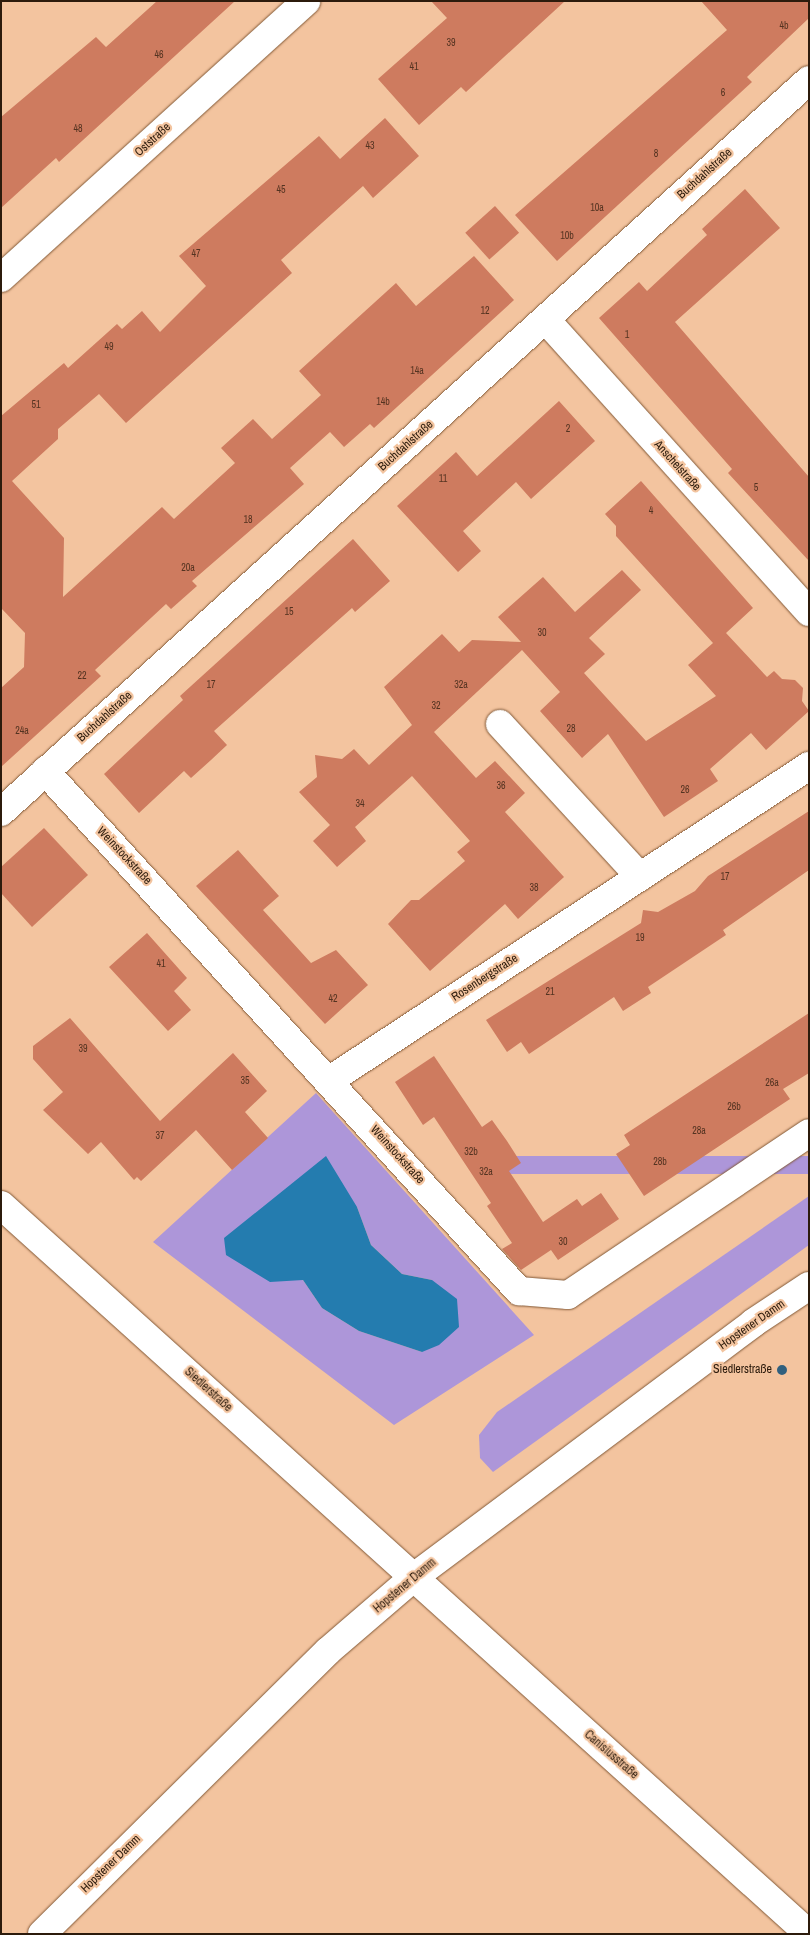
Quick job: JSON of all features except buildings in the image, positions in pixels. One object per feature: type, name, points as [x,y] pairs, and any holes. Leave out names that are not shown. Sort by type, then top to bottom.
[{"type":"street","name":"Oststraße","points":[[1,278],[306,1]]},
{"type":"street","name":"Buchdahlstraße","points":[[1,812],[45,770],[546,320],[809,80]]},
{"type":"street","name":"Anschelstraße","points":[[546,320],[809,612]]},
{"type":"street","points":[[500,724],[640,876]]},
{"type":"street","name":"Rosenbergstraße","points":[[330,1080],[809,766]]},
{"type":"street","name":"Weinstockstraße","points":[[45,770],[330,1080],[519,1291],[568,1294],[809,1133]]},
{"type":"street","name":"Siedlerstraße","points":[[1,1205],[414,1577]]},
{"type":"street","name":"Hopstener Damm","points":[[42,1934],[328,1651],[414,1577],[593,1441],[809,1286]]},
{"type":"street","name":"Canisiusstraße","points":[[414,1577],[809,1934]]},
{"type":"shaded area","points":[[316,1093],[534,1335],[394,1425],[153,1242]],"holes":[[[357,1207],[371,1245],[402,1274],[432,1280],[422,1352],[359,1331],[322,1308],[303,1280]]]},
{"type":"shaded area","points":[[505,1156],[809,1156],[809,1174],[505,1174]]},
{"type":"shaded area","points":[[809,1196],[809,1245],[493,1472],[480,1458],[479,1435],[497,1412]]},
{"type":"water","points":[[326,1156],[357,1207],[371,1245],[402,1274],[432,1280],[457,1299],[459,1327],[439,1345],[422,1352],[359,1331],[322,1308],[303,1280],[270,1282],[226,1255],[224,1238]]},
{"type":"place","name":"Siedlerstraße","points":[[782,1370]]}]
